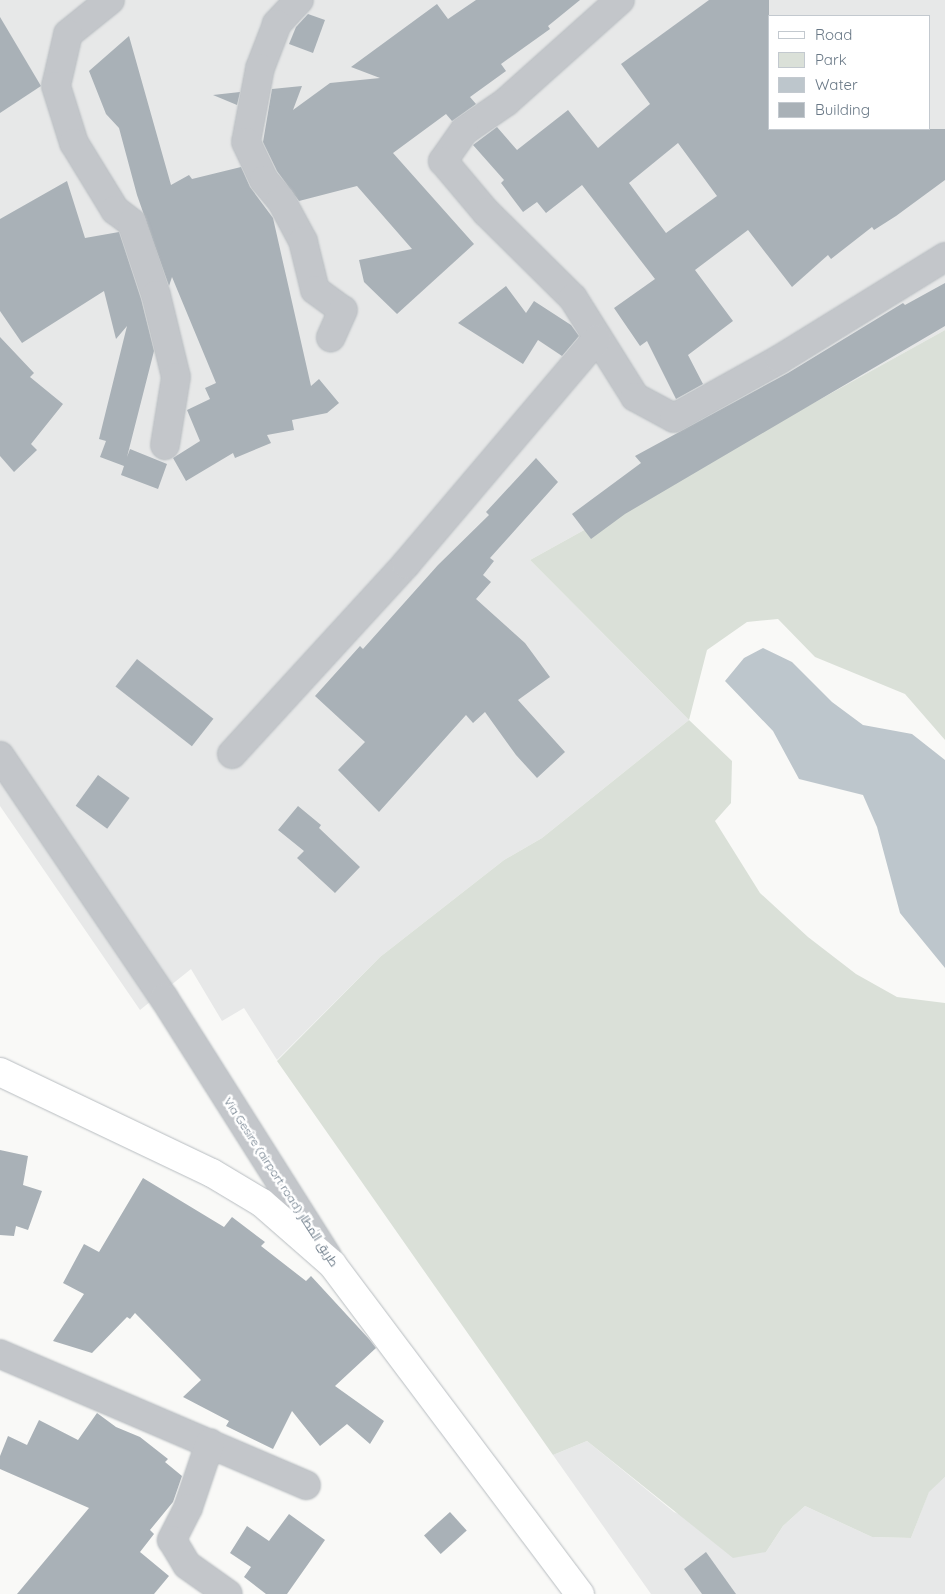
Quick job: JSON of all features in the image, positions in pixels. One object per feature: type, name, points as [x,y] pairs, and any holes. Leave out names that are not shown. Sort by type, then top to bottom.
[{"type":"main road","points":[[0,1072],[212,1173],[262,1204],[332,1264]]},
{"type":"main road","name":"Via Gesire (airport road) طريق المطار","points":[[332,1264],[580,1594]]},
{"type":"street","points":[[110,0],[68,34],[56,86],[74,143],[115,210],[132,223],[156,295],[176,377],[165,445]]},
{"type":"street","points":[[299,0],[276,24],[263,59],[246,142],[264,180],[282,200],[303,241],[315,290],[343,310],[331,337]]},
{"type":"street","points":[[620,0],[506,102],[464,131],[443,161],[486,212],[574,298],[597,339],[635,397],[674,418],[780,359],[945,257]]},
{"type":"street","points":[[232,754],[406,564],[597,339]]},
{"type":"street","name":"Via Gesire (airport road) طريق المطار","points":[[0,756],[164,998],[332,1264]]},
{"type":"street","points":[[0,1354],[306,1485]]},
{"type":"street","points":[[210,1443],[188,1508],[172,1540],[187,1565],[228,1594]]},
{"type":"shaded area","points":[[0,0],[945,0],[945,330],[530,560],[689,720],[542,838],[504,860],[380,957],[277,1060],[244,1008],[222,1021],[191,969],[140,1010],[0,806]]},
{"type":"shaded area","points":[[587,1441],[674,1512],[766,1552],[783,1526],[805,1506],[872,1537],[911,1538],[929,1491],[945,1477],[945,1594],[651,1594],[553,1455]]},
{"type":"green space","points":[[945,330],[945,740],[905,694],[815,657],[778,619],[747,622],[707,650],[689,720],[530,560]]},
{"type":"green space","points":[[689,720],[732,761],[731,803],[715,821],[760,893],[808,937],[856,974],[897,997],[945,1003],[945,1477],[929,1492],[911,1538],[872,1537],[805,1506],[783,1526],[766,1552],[733,1558],[587,1441],[553,1455],[277,1061],[380,957],[504,860],[542,838]]},
{"type":"water","points":[[763,648],[792,662],[832,702],[863,725],[912,734],[945,760],[945,968],[900,913],[877,827],[863,795],[799,779],[773,731],[725,681],[744,658]]},
{"type":"building","points":[[476,0],[580,0],[548,26],[550,29],[501,64],[506,71],[470,97],[476,104],[452,121],[446,114],[393,153],[474,244],[397,314],[364,282],[359,260],[412,249],[357,186],[299,201],[277,171],[263,142],[272,89],[302,86],[293,110],[330,83],[380,78],[351,67],[437,4],[448,19]]},
{"type":"building","points":[[709,0],[769,0],[768,130],[945,129],[945,180],[896,216],[874,230],[872,227],[831,259],[828,255],[792,287],[748,230],[695,270],[733,321],[688,355],[703,384],[676,399],[647,341],[640,346],[614,308],[655,279],[582,185],[546,213],[537,202],[523,212],[501,183],[504,180],[473,145],[497,127],[517,150],[568,110],[598,148],[650,104],[621,64]],"holes":[[[678,143],[717,196],[666,233],[629,183]]]},
{"type":"building","points":[[308,14],[325,20],[313,53],[289,44],[296,27]]},
{"type":"building","points":[[0,17],[41,86],[0,113]]},
{"type":"building","points":[[129,36],[171,185],[189,175],[192,179],[241,167],[250,187],[273,218],[311,386],[319,379],[339,403],[327,413],[292,420],[294,430],[267,435],[271,443],[235,458],[233,453],[186,481],[173,458],[200,441],[187,410],[210,399],[205,388],[216,383],[172,277],[169,286],[137,195],[119,128],[106,114],[89,71]]},
{"type":"building","points":[[240,92],[237,105],[213,95]]},
{"type":"building","points":[[67,181],[85,238],[119,232],[141,299],[154,351],[127,457],[130,449],[167,464],[158,489],[121,475],[124,466],[100,457],[106,441],[99,439],[127,326],[116,339],[104,291],[22,343],[0,311],[0,219]]},
{"type":"building","points":[[945,283],[945,326],[625,514],[591,539],[572,514],[641,463],[635,456],[788,373],[903,303],[905,305]]},
{"type":"building","points":[[506,286],[526,313],[534,301],[571,325],[579,336],[562,356],[538,340],[523,364],[458,323]]},
{"type":"building","points":[[0,337],[34,373],[30,377],[63,404],[31,444],[37,450],[14,472],[0,456]]},
{"type":"building","points":[[536,458],[558,482],[490,558],[494,561],[483,575],[491,582],[476,599],[525,643],[550,677],[518,700],[565,752],[537,778],[516,755],[485,712],[473,723],[466,715],[379,812],[338,770],[365,742],[315,696],[360,646],[363,649],[438,565],[489,515],[486,512]]},
{"type":"building","points":[[137,659],[213,719],[192,746],[115,687]]},
{"type":"building","points":[[98,775],[130,798],[107,829],[76,806]]},
{"type":"building","points":[[298,806],[321,825],[319,828],[360,867],[335,893],[297,858],[304,851],[278,830]]},
{"type":"building","points":[[0,1150],[28,1156],[23,1185],[42,1191],[28,1230],[16,1226],[14,1236],[0,1235]]},
{"type":"building","points":[[143,1178],[224,1227],[232,1217],[265,1242],[261,1246],[306,1281],[311,1276],[369,1339],[376,1348],[335,1386],[384,1421],[370,1444],[347,1424],[320,1446],[292,1411],[273,1449],[226,1426],[229,1421],[183,1397],[201,1380],[135,1313],[130,1319],[127,1317],[92,1353],[53,1341],[84,1294],[63,1283],[84,1244],[99,1252]]},
{"type":"building","points":[[97,1413],[116,1427],[140,1437],[168,1459],[165,1462],[182,1476],[173,1502],[150,1530],[154,1534],[140,1552],[169,1576],[154,1594],[17,1594],[89,1508],[0,1469],[0,1456],[8,1436],[27,1445],[39,1420],[78,1440]]},
{"type":"building","points":[[450,1512],[467,1531],[441,1554],[424,1535]]},
{"type":"building","points":[[289,1514],[325,1540],[287,1594],[266,1594],[244,1577],[251,1567],[230,1553],[247,1526],[269,1541]]},
{"type":"building","points":[[706,1552],[736,1594],[702,1594],[684,1569]]}]
